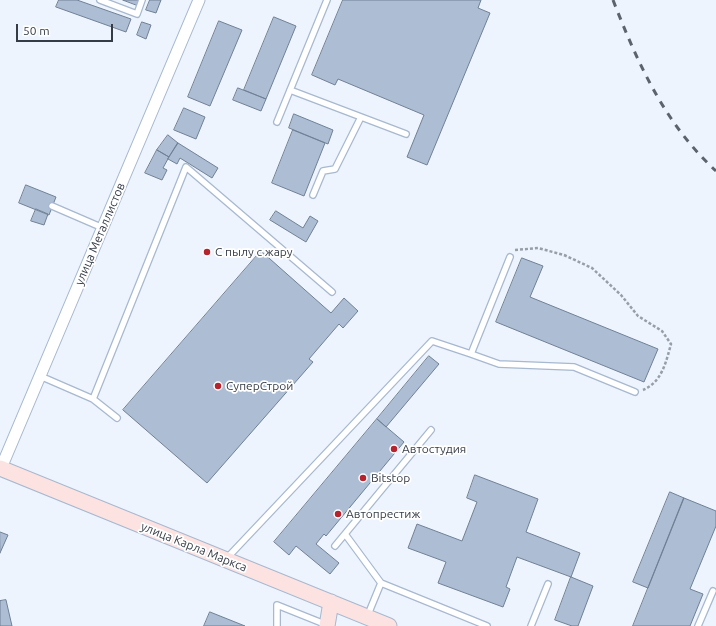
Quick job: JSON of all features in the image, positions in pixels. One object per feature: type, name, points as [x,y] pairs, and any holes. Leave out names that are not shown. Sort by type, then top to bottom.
[{"type":"main road","name":"улица Карла Маркса","points":[[0,468],[388,626]]},
{"type":"main road","points":[[327,626],[331,602]]},
{"type":"street","name":"улица Металлистов","points":[[0,468],[200,0]]},
{"type":"lane","points":[[100,0],[138,14],[142,0]]},
{"type":"lane","points":[[277,122],[327,0]]},
{"type":"lane","points":[[290,90],[406,134]]},
{"type":"lane","points":[[313,195],[323,171],[335,169],[361,117]]},
{"type":"lane","points":[[93,399],[186,167],[332,292]]},
{"type":"lane","points":[[52,206],[103,228]]},
{"type":"lane","points":[[471,354],[510,257]]},
{"type":"lane","points":[[225,560],[432,341],[499,364],[574,368],[635,392]]},
{"type":"lane","points":[[40,376],[93,399],[117,418]]},
{"type":"lane","points":[[335,546],[431,430]]},
{"type":"lane","points":[[345,534],[381,583],[487,626]]},
{"type":"lane","points":[[367,617],[381,583]]},
{"type":"lane","points":[[530,626],[548,584]]},
{"type":"lane","points":[[698,626],[713,591]]},
{"type":"lane","points":[[277,626],[277,605],[327,626]]},
{"type":"path","points":[[510,257],[514,250],[538,248],[564,255],[592,268],[621,295],[638,316],[662,332],[671,344],[666,364],[655,382],[635,392]]},
{"type":"building","points":[[59,0],[77,0],[131,19],[126,32],[56,7]]},
{"type":"building","points":[[123,0],[139,0],[137,5]]},
{"type":"building","points":[[150,0],[161,0],[156,13],[146,10]]},
{"type":"building","points":[[343,0],[481,0],[478,8],[490,13],[427,165],[407,157],[424,115],[338,79],[335,85],[312,75]]},
{"type":"building","points":[[274,17],[296,26],[266,99],[244,90]]},
{"type":"building","points":[[219,21],[242,30],[210,106],[188,97]]},
{"type":"building","points":[[142,22],[151,25],[146,39],[137,35]]},
{"type":"building","points":[[238,88],[266,99],[261,111],[233,100]]},
{"type":"building","points":[[184,108],[205,117],[196,139],[174,130]]},
{"type":"building","points":[[294,114],[333,130],[328,144],[289,128]]},
{"type":"building","points":[[293,130],[325,143],[304,196],[272,183]]},
{"type":"building","points":[[168,135],[178,143],[169,157],[157,150]]},
{"type":"building","points":[[178,143],[218,168],[212,178],[180,158],[177,164],[168,159]]},
{"type":"building","points":[[157,150],[169,157],[163,168],[167,170],[162,180],[145,173]]},
{"type":"building","points":[[26,185],[56,197],[49,215],[19,203]]},
{"type":"building","points":[[36,209],[48,214],[44,225],[31,221]]},
{"type":"building","points":[[276,211],[303,228],[310,216],[318,221],[306,242],[270,220]]},
{"type":"building","name":"СуперСтрой","points":[[261,251],[331,313],[344,298],[358,311],[343,328],[339,324],[309,359],[313,362],[207,483],[123,410]]},
{"type":"building","points":[[522,258],[543,266],[530,297],[658,349],[644,382],[496,322]]},
{"type":"building","points":[[429,356],[439,364],[386,427],[377,419]]},
{"type":"building","points":[[377,419],[404,442],[326,536],[324,534],[316,544],[339,563],[330,574],[296,546],[289,555],[274,542]]},
{"type":"building","points":[[475,475],[538,499],[526,532],[580,553],[571,577],[517,557],[506,587],[510,589],[503,607],[438,583],[446,562],[408,548],[417,524],[462,541],[477,502],[467,498]]},
{"type":"building","points":[[670,492],[684,498],[648,588],[633,582]]},
{"type":"building","points":[[684,498],[716,511],[716,526],[690,589],[703,594],[690,626],[633,626]]},
{"type":"building","points":[[0,532],[8,535],[0,553]]},
{"type":"building","points":[[571,577],[593,586],[578,626],[572,626],[555,620]]},
{"type":"building","points":[[6,600],[12,626],[0,626],[0,601]]},
{"type":"building","points":[[210,612],[245,626],[204,626]]},
{"type":"railway","points":[[613,0],[632,47],[655,92],[682,133],[698,153],[716,171]]},
{"type":"place","name":"С пылу с жару","points":[[207,252]]},
{"type":"place","name":"СуперСтрой","points":[[218,386]]},
{"type":"place","name":"Автостудия","points":[[394,449]]},
{"type":"place","name":"Bitstop","points":[[363,478]]},
{"type":"place","name":"Автопрестиж","points":[[338,514]]}]
